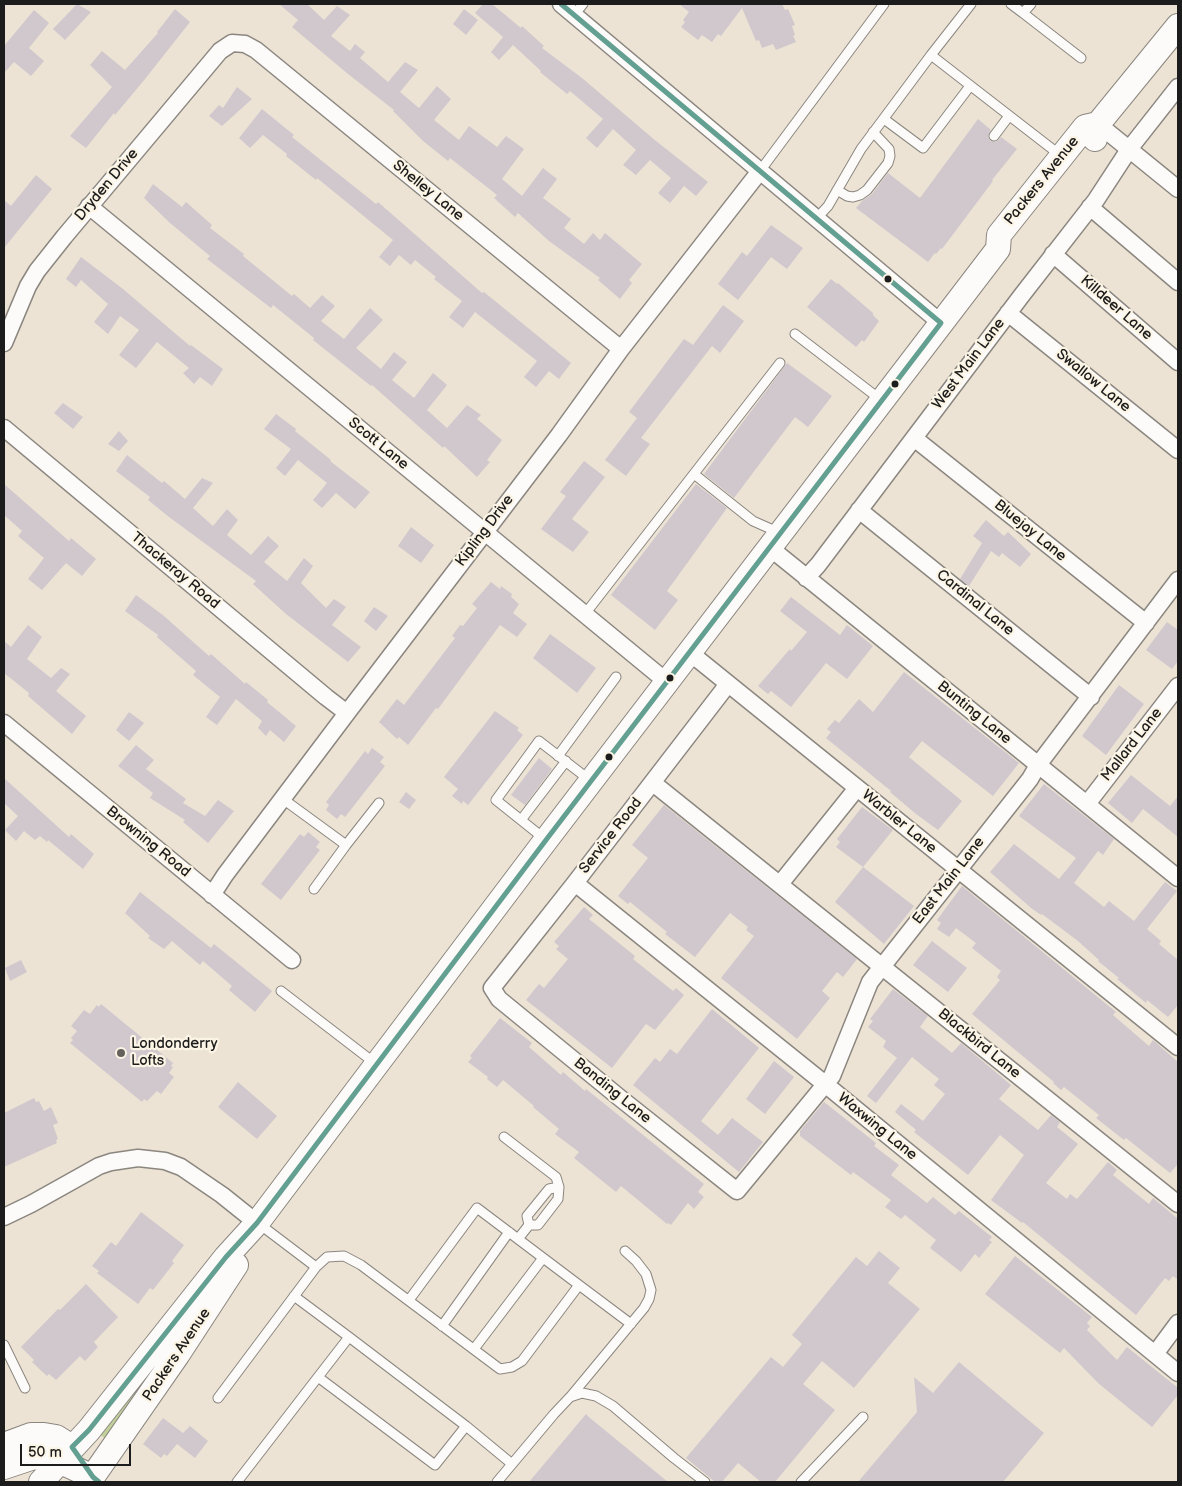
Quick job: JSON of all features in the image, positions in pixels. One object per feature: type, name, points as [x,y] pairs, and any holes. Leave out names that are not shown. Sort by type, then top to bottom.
[{"type":"main road","name":"Packers Avenue","points":[[998,249],[1010,246],[1096,138],[1098,124],[1178,26]]},
{"type":"main road","name":"Packers Avenue","points":[[41,1482],[89,1430],[226,1257],[257,1223],[774,540],[998,249],[999,235],[1085,127],[1098,124]]},
{"type":"main road","name":"Packers Avenue","points":[[91,1480],[231,1274],[257,1223]]},
{"type":"main road","points":[[4,1445],[31,1435],[56,1437],[66,1454],[91,1480]]},
{"type":"main road","points":[[4,1467],[34,1457],[66,1454]]},
{"type":"street","points":[[561,4],[578,9],[760,170],[941,323]]},
{"type":"street","name":"Dryden Drive","points":[[4,344],[28,286],[37,271],[89,206],[220,51],[232,42]]},
{"type":"street","name":"Shelley Lane","points":[[232,42],[245,44],[256,50],[621,349]]},
{"type":"street","name":"West Main Lane","points":[[806,578],[818,565],[1090,207],[1130,148],[1178,87]]},
{"type":"street","points":[[1098,124],[1130,148],[1178,189]]},
{"type":"street","name":"Kipling Drive","points":[[212,895],[347,712],[559,435],[621,349],[760,170]]},
{"type":"street","name":"Scott Lane","points":[[89,206],[667,682]]},
{"type":"street","points":[[1090,207],[1178,282]]},
{"type":"street","name":"Killdeer Lane","points":[[1053,254],[1178,362]]},
{"type":"street","name":"Swallow Lane","points":[[1008,313],[1178,450]]},
{"type":"street","name":"Thackeray Road","points":[[4,428],[326,697],[347,712]]},
{"type":"street","name":"Bluejay Lane","points":[[914,438],[1146,623]]},
{"type":"street","name":"Cardinal Lane","points":[[860,510],[1091,697]]},
{"type":"street","name":"Bunting Lane","points":[[774,540],[806,578],[1178,878]]},
{"type":"street","name":"East Main Lane","points":[[737,1191],[832,1076],[870,982],[1030,779],[1038,765],[1178,580]]},
{"type":"street","name":"Warbler Lane","points":[[689,652],[1178,1047]]},
{"type":"street","name":"Service Road","points":[[492,988],[728,684]]},
{"type":"street","name":"Mallard Lane","points":[[1087,804],[1178,686]]},
{"type":"street","name":"Browning Road","points":[[4,723],[292,960]]},
{"type":"street","name":"Blackbird Lane","points":[[653,783],[1178,1204]]},
{"type":"street","points":[[780,884],[857,788]]},
{"type":"street","name":"Waxwing Lane","points":[[575,883],[825,1084],[1178,1373]]},
{"type":"street","name":"Banding Lane","points":[[492,988],[499,999],[506,1005],[737,1191]]},
{"type":"street","points":[[4,1217],[99,1166],[138,1158],[165,1161],[181,1167],[222,1195],[257,1223]]},
{"type":"street","points":[[1155,1354],[1178,1323]]},
{"type":"lane","points":[[760,170],[884,4]]},
{"type":"lane","points":[[816,218],[828,206],[873,132],[971,4]]},
{"type":"lane","points":[[1011,4],[1081,58]]},
{"type":"lane","points":[[1023,13],[1031,4]]},
{"type":"lane","points":[[931,55],[1062,156]]},
{"type":"lane","points":[[884,118],[923,148],[970,86]]},
{"type":"lane","points":[[994,136],[1009,116]]},
{"type":"lane","points":[[837,190],[847,196],[860,196],[888,163],[890,156],[888,149],[873,132]]},
{"type":"lane","points":[[795,334],[881,400]]},
{"type":"lane","points":[[585,614],[780,363]]},
{"type":"lane","points":[[694,474],[774,540]]},
{"type":"lane","points":[[521,820],[616,677]]},
{"type":"lane","points":[[546,840],[496,800],[515,783],[522,765],[539,741],[591,781]]},
{"type":"lane","points":[[522,765],[530,771]]},
{"type":"lane","points":[[282,799],[346,845]]},
{"type":"lane","points":[[314,889],[379,803]]},
{"type":"lane","points":[[281,991],[377,1064]]},
{"type":"lane","points":[[504,1137],[556,1177],[560,1187],[558,1199],[538,1226],[529,1225]]},
{"type":"lane","points":[[529,1225],[527,1216],[550,1189],[560,1187]]},
{"type":"lane","points":[[409,1300],[477,1208],[631,1324]]},
{"type":"lane","points":[[257,1223],[316,1267]]},
{"type":"lane","points":[[518,1239],[529,1225]]},
{"type":"lane","points":[[442,1326],[509,1232]]},
{"type":"lane","points":[[497,1482],[646,1304],[650,1290],[646,1274],[625,1251]]},
{"type":"lane","points":[[218,1398],[316,1267],[327,1257],[344,1256],[361,1265],[500,1369],[512,1367],[522,1361],[579,1285]]},
{"type":"lane","points":[[474,1349],[543,1258]]},
{"type":"lane","points":[[294,1296],[466,1426],[512,1464]]},
{"type":"lane","points":[[237,1482],[349,1337]]},
{"type":"lane","points":[[4,1345],[25,1388]]},
{"type":"lane","points":[[318,1377],[435,1465],[466,1426]]},
{"type":"lane","points":[[570,1397],[576,1394],[588,1393],[604,1400],[705,1482]]},
{"type":"lane","points":[[801,1482],[864,1417]]},
{"type":"green space","points":[[145,1375],[148,1377],[106,1439],[99,1434]]},
{"type":"building","points":[[77,4],[91,12],[65,40],[53,29]]},
{"type":"building","points":[[279,4],[307,4],[324,20],[337,6],[350,15],[331,36],[350,51],[355,44],[365,52],[360,58],[388,82],[405,62],[418,70],[400,92],[419,108],[437,86],[451,99],[434,120],[459,140],[469,126],[497,147],[506,136],[524,149],[502,179],[522,196],[543,168],[557,179],[543,198],[571,219],[564,228],[584,244],[593,233],[600,240],[605,233],[642,264],[629,280],[632,283],[620,299],[598,280],[600,278],[549,241],[518,213],[515,217],[494,198],[497,195],[450,158],[448,161],[423,141],[394,110],[292,27],[298,20]]},
{"type":"building","points":[[483,4],[492,4],[521,28],[522,26],[544,46],[542,48],[582,78],[708,182],[696,196],[684,186],[670,203],[658,193],[671,178],[650,160],[636,175],[623,165],[636,150],[613,129],[597,148],[586,138],[603,119],[570,91],[567,94],[540,72],[513,45],[499,60],[491,52],[503,37],[475,13]]},
{"type":"building","points":[[679,4],[782,4],[785,10],[788,9],[795,25],[792,26],[796,42],[776,50],[773,44],[762,48],[759,40],[756,41],[742,8],[721,36],[718,34],[712,42],[702,35],[698,40],[681,27],[685,22],[683,20],[689,12]]},
{"type":"building","points":[[175,9],[190,22],[145,79],[86,148],[70,136],[112,87],[90,65],[102,51],[125,70],[158,33]]},
{"type":"building","points":[[464,9],[478,20],[466,35],[453,24]]},
{"type":"building","points":[[34,10],[49,23],[29,48],[44,61],[31,76],[14,62],[4,73],[4,46]]},
{"type":"building","points":[[237,87],[252,99],[222,126],[209,116],[219,105],[223,108]]},
{"type":"building","points":[[262,109],[294,135],[292,137],[376,204],[378,202],[482,293],[484,292],[571,363],[559,379],[549,371],[536,387],[524,377],[537,361],[475,312],[463,328],[449,317],[462,301],[434,279],[436,277],[415,260],[411,265],[399,255],[390,266],[379,257],[393,240],[317,178],[316,180],[286,156],[287,154],[263,135],[250,148],[239,138]]},
{"type":"building","points":[[978,119],[991,130],[988,136],[990,141],[996,142],[1001,137],[1017,149],[942,249],[935,253],[928,262],[856,208],[872,194],[888,173],[920,198]]},
{"type":"building","points":[[36,175],[52,189],[4,248],[4,200],[11,206]]},
{"type":"building","points":[[153,184],[182,207],[186,202],[212,225],[210,228],[244,254],[243,256],[292,296],[294,294],[310,308],[322,295],[335,306],[321,321],[344,339],[370,308],[383,320],[356,348],[381,369],[394,352],[407,362],[392,380],[414,398],[433,373],[447,385],[427,410],[447,428],[467,405],[481,415],[477,419],[502,440],[487,460],[490,462],[477,477],[444,446],[443,448],[372,385],[313,340],[314,338],[273,305],[271,308],[207,259],[210,256],[170,223],[144,198]]},
{"type":"building","points":[[771,225],[803,248],[787,269],[771,257],[738,300],[718,284],[742,252],[747,256]]},
{"type":"building","points":[[81,257],[123,289],[190,346],[223,369],[212,386],[200,377],[194,384],[183,373],[189,368],[157,342],[136,368],[119,355],[139,330],[120,316],[108,334],[94,322],[108,304],[81,280],[76,287],[66,279]]},
{"type":"building","points":[[831,279],[873,313],[879,321],[864,342],[862,340],[856,347],[807,307]]},
{"type":"building","points":[[723,305],[744,321],[720,353],[712,346],[641,438],[650,444],[626,476],[605,460],[637,418],[629,412],[684,339],[693,345]]},
{"type":"building","points":[[787,363],[832,396],[808,427],[795,417],[734,498],[704,474]]},
{"type":"building","points":[[63,403],[83,417],[73,429],[54,413]]},
{"type":"building","points":[[276,414],[296,429],[295,431],[330,461],[370,492],[355,509],[336,493],[322,508],[313,500],[327,483],[298,460],[285,476],[276,468],[291,449],[264,429]]},
{"type":"building","points":[[119,431],[128,441],[119,451],[108,444]]},
{"type":"building","points":[[127,455],[162,483],[164,481],[185,499],[202,478],[213,483],[193,508],[213,526],[227,509],[238,520],[227,535],[251,555],[268,536],[279,546],[264,562],[287,581],[304,558],[313,566],[301,583],[326,608],[334,599],[346,607],[332,625],[361,647],[348,662],[286,614],[253,584],[256,581],[169,517],[148,500],[150,497],[116,471]]},
{"type":"building","points":[[584,461],[605,477],[572,519],[589,532],[573,552],[541,529],[566,496],[560,492]]},
{"type":"building","points":[[4,484],[69,541],[71,538],[96,559],[82,576],[66,563],[42,590],[28,579],[44,558],[18,536],[22,531],[4,515]]},
{"type":"building","points":[[696,484],[727,508],[667,591],[678,600],[655,630],[611,595]]},
{"type":"building","points":[[986,520],[1004,536],[1008,532],[1031,554],[1020,567],[1002,553],[999,557],[991,551],[969,586],[960,579],[982,543],[973,536]]},
{"type":"building","points":[[411,527],[434,545],[421,563],[398,546]]},
{"type":"building","points":[[491,582],[500,589],[501,586],[512,594],[511,597],[519,604],[513,613],[527,624],[517,637],[500,625],[438,709],[436,708],[408,745],[399,737],[397,739],[379,722],[397,699],[404,705],[455,638],[452,636],[460,625],[463,626],[477,608],[472,604]]},
{"type":"building","points":[[136,595],[164,616],[209,656],[211,654],[245,684],[246,682],[268,700],[267,702],[296,726],[284,742],[270,730],[266,736],[258,728],[262,721],[236,699],[217,725],[206,717],[220,697],[193,675],[196,671],[157,637],[158,635],[125,611]]},
{"type":"building","points":[[791,597],[840,635],[847,625],[873,646],[847,679],[826,663],[791,707],[771,691],[768,694],[758,686],[807,632],[780,611]]},
{"type":"building","points":[[374,607],[388,616],[376,631],[364,621]]},
{"type":"building","points":[[1167,622],[1178,630],[1178,661],[1172,669],[1146,650]]},
{"type":"building","points":[[28,625],[42,637],[27,659],[51,678],[61,668],[70,674],[56,691],[86,716],[72,734],[28,696],[29,693],[4,673],[4,641],[11,647]]},
{"type":"building","points":[[550,634],[596,668],[577,693],[533,658]]},
{"type":"building","points":[[904,672],[1019,763],[993,796],[922,741],[909,757],[962,801],[938,830],[916,814],[826,738],[831,732],[827,729],[835,720],[839,723],[859,699],[873,712]]},
{"type":"building","points":[[1119,685],[1144,704],[1106,755],[1082,736]]},
{"type":"building","points":[[495,711],[519,728],[517,730],[523,735],[468,805],[463,801],[462,804],[452,796],[458,789],[444,777]]},
{"type":"building","points":[[129,712],[144,723],[129,741],[116,730]]},
{"type":"building","points":[[136,745],[154,760],[146,769],[186,799],[183,803],[205,816],[218,800],[234,811],[208,843],[183,822],[185,820],[150,798],[153,793],[118,766]]},
{"type":"building","points":[[372,748],[384,757],[380,762],[385,766],[345,817],[341,814],[337,819],[326,810],[329,805],[326,802],[365,751],[368,754]]},
{"type":"building","points":[[539,758],[552,769],[525,805],[511,795]]},
{"type":"building","points":[[1131,775],[1170,806],[1178,796],[1178,837],[1143,809],[1132,823],[1108,803]]},
{"type":"building","points":[[4,778],[69,837],[71,834],[94,854],[83,869],[48,840],[47,842],[40,836],[35,840],[24,831],[16,841],[5,830],[18,816],[4,803]]},
{"type":"building","points":[[1044,784],[1114,839],[1103,855],[1098,851],[1074,883],[1104,907],[1109,901],[1134,921],[1165,882],[1177,891],[1147,929],[1161,941],[1159,944],[1178,960],[1178,1005],[1168,1017],[1147,1000],[1146,1003],[1117,979],[1119,978],[1078,941],[1031,908],[990,872],[1014,844],[1059,879],[1076,858],[1019,816]]},
{"type":"building","points":[[406,792],[416,800],[409,809],[399,802]]},
{"type":"building","points":[[664,805],[857,959],[843,977],[837,972],[822,991],[830,998],[797,1039],[721,978],[754,936],[746,930],[748,927],[730,913],[695,957],[665,934],[667,932],[630,902],[628,904],[618,896],[648,858],[632,845]]},
{"type":"building","points":[[862,807],[893,830],[863,867],[836,847],[840,842],[837,839]]},
{"type":"building","points":[[308,832],[320,842],[316,847],[320,850],[281,900],[261,884],[300,834],[304,837]]},
{"type":"building","points":[[863,867],[914,906],[884,944],[835,902]]},
{"type":"building","points":[[962,886],[1116,1012],[1113,1015],[1149,1046],[1153,1040],[1178,1062],[1178,1164],[1170,1173],[1126,1138],[1124,1140],[1096,1118],[1099,1115],[1064,1087],[1061,1090],[1054,1082],[972,1014],[1000,980],[997,977],[1001,971],[972,948],[976,943],[956,928],[949,937],[937,929],[941,923],[937,920]]},
{"type":"building","points":[[140,892],[211,948],[214,944],[272,991],[255,1012],[229,990],[232,986],[203,961],[200,965],[172,941],[164,949],[148,938],[150,936],[125,913]]},
{"type":"building","points":[[584,907],[593,915],[589,919],[635,956],[633,959],[673,991],[676,988],[684,995],[655,1030],[646,1024],[612,1068],[526,1000],[539,984],[544,988],[568,959],[556,949],[559,946],[554,942]]},
{"type":"building","points":[[932,941],[967,968],[948,992],[913,965]]},
{"type":"building","points":[[21,960],[27,972],[10,981],[5,968]]},
{"type":"building","points":[[893,989],[928,1016],[920,1027],[952,1053],[961,1043],[1011,1085],[999,1099],[1038,1130],[1051,1115],[1060,1122],[1057,1127],[1078,1144],[1046,1183],[1067,1199],[1070,1194],[1077,1199],[1108,1162],[1117,1170],[1113,1175],[1149,1204],[1153,1198],[1178,1219],[1178,1280],[1173,1276],[1169,1281],[1165,1278],[1136,1315],[1023,1222],[991,1200],[1024,1155],[1000,1135],[968,1175],[914,1132],[916,1130],[895,1112],[901,1104],[923,1121],[945,1094],[934,1085],[939,1079],[912,1057],[876,1103],[867,1096],[897,1058],[883,1047],[886,1041],[868,1027],[873,1021],[870,1019]]},
{"type":"building","name":"Londonderry Lofts","points":[[101,1004],[173,1063],[169,1073],[174,1077],[161,1094],[157,1091],[147,1101],[144,1099],[142,1102],[70,1043],[73,1040],[71,1038],[77,1031],[71,1026],[84,1010],[90,1014],[97,1005],[99,1007]]},
{"type":"building","points":[[712,1009],[759,1048],[701,1121],[718,1135],[732,1118],[763,1142],[739,1172],[633,1085],[655,1058],[660,1062],[670,1049],[677,1054]]},
{"type":"building","points":[[500,1018],[532,1043],[529,1047],[561,1075],[563,1072],[585,1091],[586,1089],[704,1184],[698,1192],[704,1197],[694,1209],[688,1203],[671,1225],[667,1224],[621,1186],[616,1192],[574,1158],[579,1152],[555,1134],[559,1129],[534,1106],[503,1080],[497,1087],[487,1079],[488,1077],[468,1062],[472,1058],[470,1056]]},
{"type":"building","points":[[774,1061],[794,1077],[765,1114],[746,1099]]},
{"type":"building","points":[[238,1082],[277,1116],[257,1139],[218,1107]]},
{"type":"building","points":[[34,1098],[36,1102],[39,1101],[44,1111],[51,1107],[58,1123],[53,1125],[58,1139],[56,1140],[57,1143],[4,1167],[4,1113]]},
{"type":"building","points":[[824,1102],[876,1143],[874,1146],[899,1165],[891,1175],[927,1203],[933,1197],[955,1215],[959,1211],[992,1237],[989,1240],[992,1242],[979,1258],[975,1254],[961,1272],[930,1248],[936,1240],[905,1215],[901,1219],[885,1207],[891,1200],[853,1172],[851,1175],[800,1136],[800,1131]]},
{"type":"building","points":[[141,1212],[184,1245],[172,1261],[174,1263],[153,1290],[150,1288],[138,1304],[97,1273],[99,1271],[92,1266],[111,1242],[116,1246]]},
{"type":"building","points":[[879,1251],[900,1268],[888,1283],[920,1309],[854,1388],[822,1361],[803,1384],[835,1410],[775,1482],[761,1482],[738,1463],[722,1482],[715,1482],[686,1458],[771,1357],[783,1367],[802,1344],[792,1335],[856,1257],[867,1266]]},
{"type":"building","points":[[1015,1256],[1092,1317],[1087,1323],[1090,1326],[1087,1330],[1117,1360],[1127,1347],[1178,1388],[1178,1395],[1152,1427],[1098,1383],[1064,1348],[1060,1353],[985,1294]]},
{"type":"building","points":[[86,1284],[118,1317],[94,1342],[98,1347],[85,1361],[80,1356],[56,1380],[49,1374],[47,1376],[32,1362],[34,1360],[21,1347],[58,1309],[60,1310]]},
{"type":"building","points":[[959,1362],[1044,1433],[1003,1482],[858,1482],[917,1412],[914,1377],[933,1393]]},
{"type":"building","points":[[586,1414],[590,1418],[668,1482],[529,1482]]},
{"type":"building","points":[[163,1418],[183,1433],[190,1426],[208,1441],[195,1458],[177,1444],[167,1456],[164,1454],[161,1458],[143,1444]]},
{"type":"transit line","points":[[99,1482],[93,1477],[72,1447],[89,1430],[226,1257],[257,1223],[546,840],[941,323],[561,4]]},
{"type":"place","name":"Londonderry Lofts","points":[[121,1053]]}]
